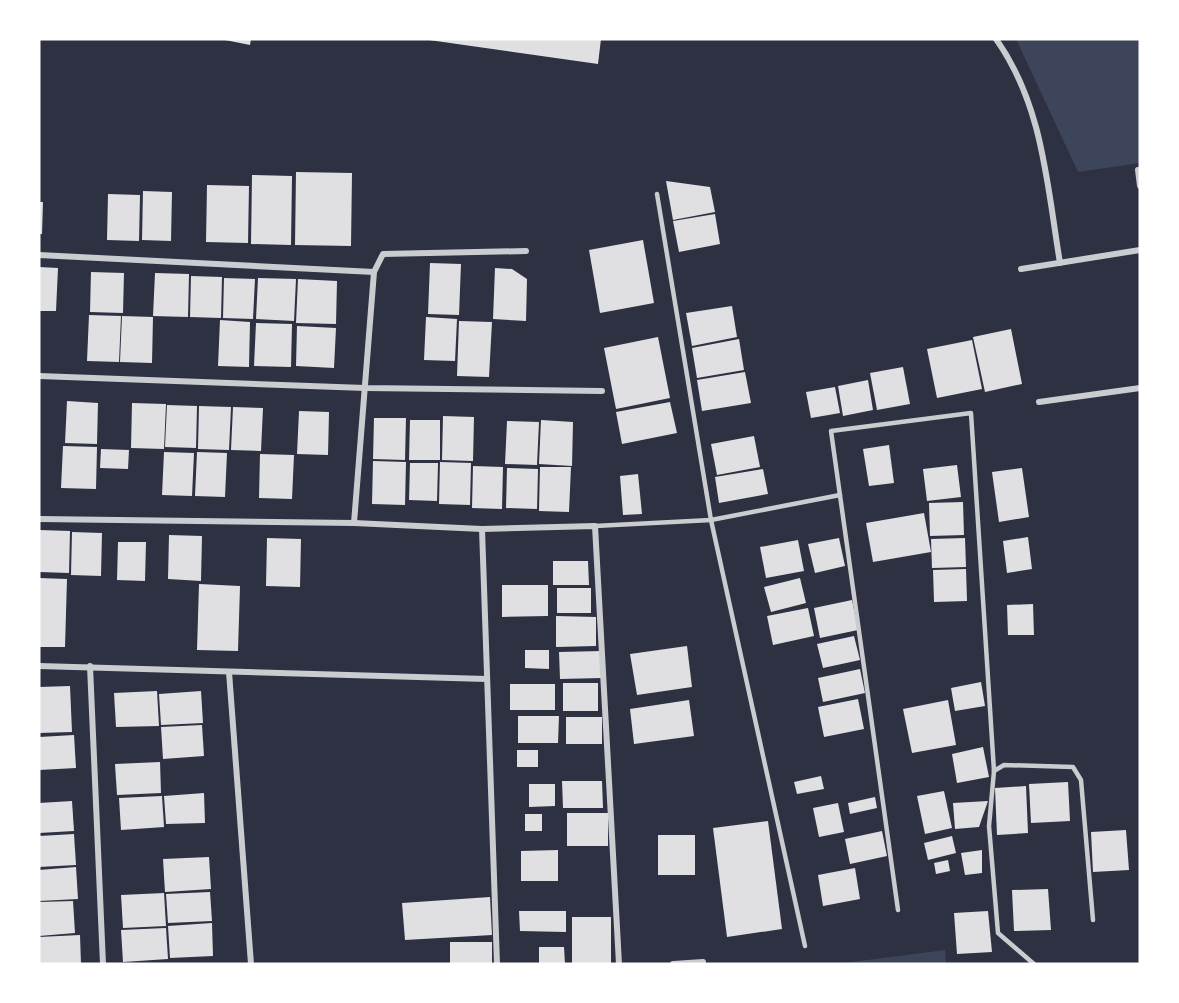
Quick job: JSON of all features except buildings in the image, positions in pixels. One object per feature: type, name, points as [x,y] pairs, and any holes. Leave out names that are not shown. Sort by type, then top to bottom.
[{"type":"street","points":[[996,39],[1010,58],[1037,123],[1060,263]]},
{"type":"street","points":[[1137,170],[1140,186]]},
{"type":"street","points":[[1021,269],[1140,250]]},
{"type":"street","points":[[354,523],[374,272],[383,254],[526,251]]},
{"type":"street","points":[[39,255],[374,272]]},
{"type":"street","points":[[39,376],[365,388],[602,390]]},
{"type":"street","points":[[1039,402],[1140,388]]},
{"type":"street","points":[[39,519],[354,523],[482,529],[595,526],[619,964]]},
{"type":"street","points":[[482,529],[497,964]]},
{"type":"street","points":[[39,666],[486,679]]},
{"type":"street","points":[[90,666],[103,964]]},
{"type":"street","points":[[229,672],[251,964]]},
{"type":"street","points":[[673,964],[703,962]]},
{"type":"lane","points":[[657,194],[711,520],[805,946]]},
{"type":"lane","points":[[898,910],[831,431],[971,413],[993,771],[989,826],[998,933],[1034,964]]},
{"type":"lane","points":[[595,526],[711,520],[840,495]]},
{"type":"lane","points":[[993,771],[1004,765],[1073,767],[1081,780],[1093,920]]},
{"type":"shaded area","points":[[1016,39],[1140,39],[1140,163],[1078,172]]},
{"type":"shaded area","points":[[945,950],[946,964],[836,964]]}]
